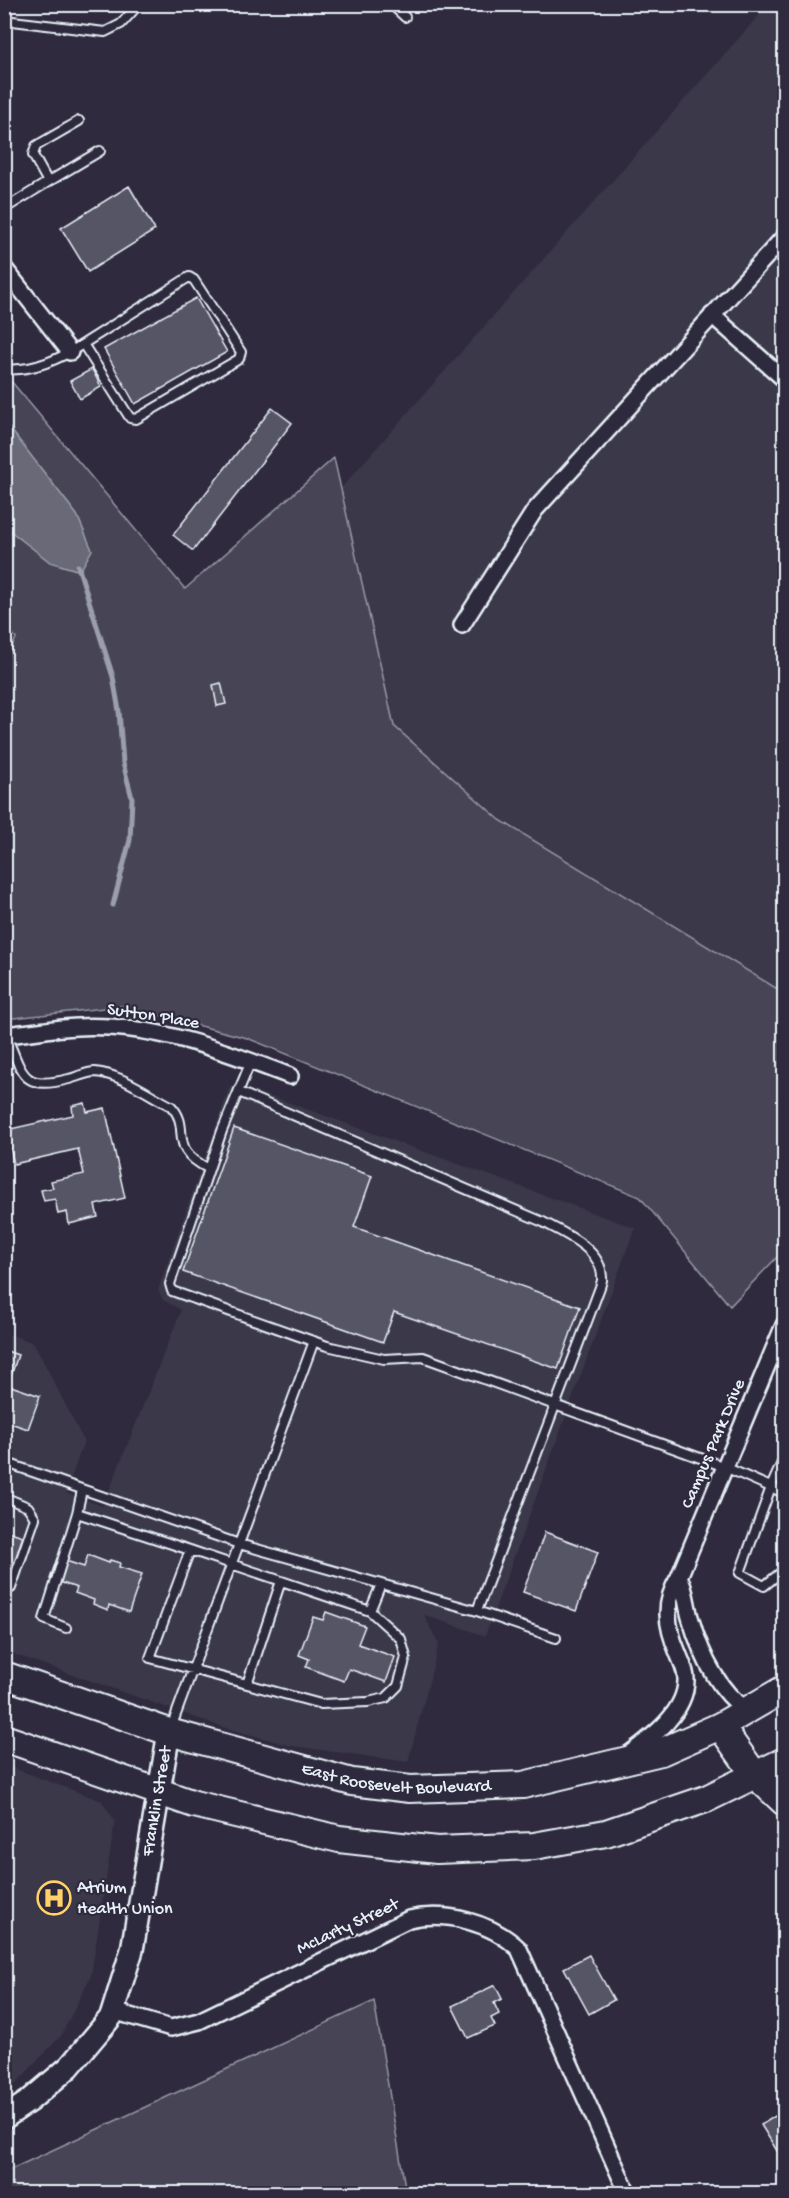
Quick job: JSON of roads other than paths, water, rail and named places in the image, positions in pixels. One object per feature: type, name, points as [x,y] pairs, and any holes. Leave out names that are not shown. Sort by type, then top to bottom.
[{"type":"highway","name":"East Roosevelt Boulevard","points":[[4,1675],[169,1732],[352,1782],[410,1789],[523,1785],[661,1752],[720,1726],[784,1689]]},
{"type":"highway","points":[[720,1726],[755,1775],[784,1802]]},
{"type":"highway","points":[[4,1738],[194,1804],[339,1839],[437,1850],[534,1846],[606,1833],[706,1799],[784,1761]]},
{"type":"main road","name":"Franklin Street","points":[[113,2011],[132,1950],[169,1732]]},
{"type":"main road","points":[[4,2118],[29,2101],[69,2067],[113,2011]]},
{"type":"street","points":[[462,625],[535,510],[784,237]]},
{"type":"street","points":[[4,268],[70,352]]},
{"type":"street","points":[[712,315],[784,380]]},
{"type":"street","name":"Sutton Place","points":[[5,1035],[78,1027],[116,1028],[196,1042],[290,1076]]},
{"type":"street","name":"Campus Park Drive","points":[[619,1762],[664,1724],[684,1692],[686,1679],[684,1667],[673,1642],[667,1609],[669,1592],[679,1577],[784,1326]]},
{"type":"street","points":[[679,1577],[685,1589],[695,1634],[716,1677],[727,1695],[747,1711]]},
{"type":"street","name":"McLarty Street","points":[[113,2011],[171,2028],[179,2028],[199,2021],[409,1918],[428,1915],[464,1920],[507,1937],[519,1949],[628,2193]]},
{"type":"lane","points":[[4,20],[105,32],[121,24],[139,4]]},
{"type":"lane","points":[[392,4],[405,17]]},
{"type":"lane","points":[[48,182],[33,155],[33,150],[79,121]]},
{"type":"lane","points":[[4,209],[100,151]]},
{"type":"lane","points":[[4,369],[34,368],[70,352],[189,277],[194,280],[242,352],[239,359],[136,419],[130,418],[84,344]]},
{"type":"lane","points":[[5,1035],[23,1073],[32,1082],[44,1085],[94,1072],[110,1076],[171,1106],[177,1112],[183,1149],[193,1161],[209,1169]]},
{"type":"lane","points":[[251,1060],[209,1169],[170,1284],[172,1291],[314,1341],[384,1359],[423,1357],[725,1467],[784,1493]]},
{"type":"lane","points":[[239,1092],[543,1222],[579,1242],[594,1257],[602,1278],[477,1611]]},
{"type":"lane","points":[[169,1732],[314,1341]]},
{"type":"lane","points":[[784,1458],[740,1573],[764,1586],[784,1570]]},
{"type":"lane","points":[[4,1462],[239,1544],[477,1611],[556,1638]]},
{"type":"lane","points":[[66,1628],[44,1619],[82,1490]]},
{"type":"lane","points":[[4,1497],[28,1507],[35,1518],[11,1588],[4,1589]]},
{"type":"lane","points":[[77,1513],[190,1550],[232,1564],[370,1611],[401,1639],[406,1657],[398,1686],[386,1698],[368,1702],[321,1704],[150,1658],[190,1550]]},
{"type":"lane","points":[[247,1684],[281,1581]]},
{"type":"lane","points":[[370,1611],[381,1584]]},
{"type":"water","points":[[5,422],[77,515],[92,550],[80,571],[50,562],[5,527]]},
{"type":"waterway","points":[[78,566],[113,677],[119,711],[123,763],[132,798],[130,840],[113,905]]},
{"type":"place","name":"Atrium Health Union","points":[[54,1898]]}]
